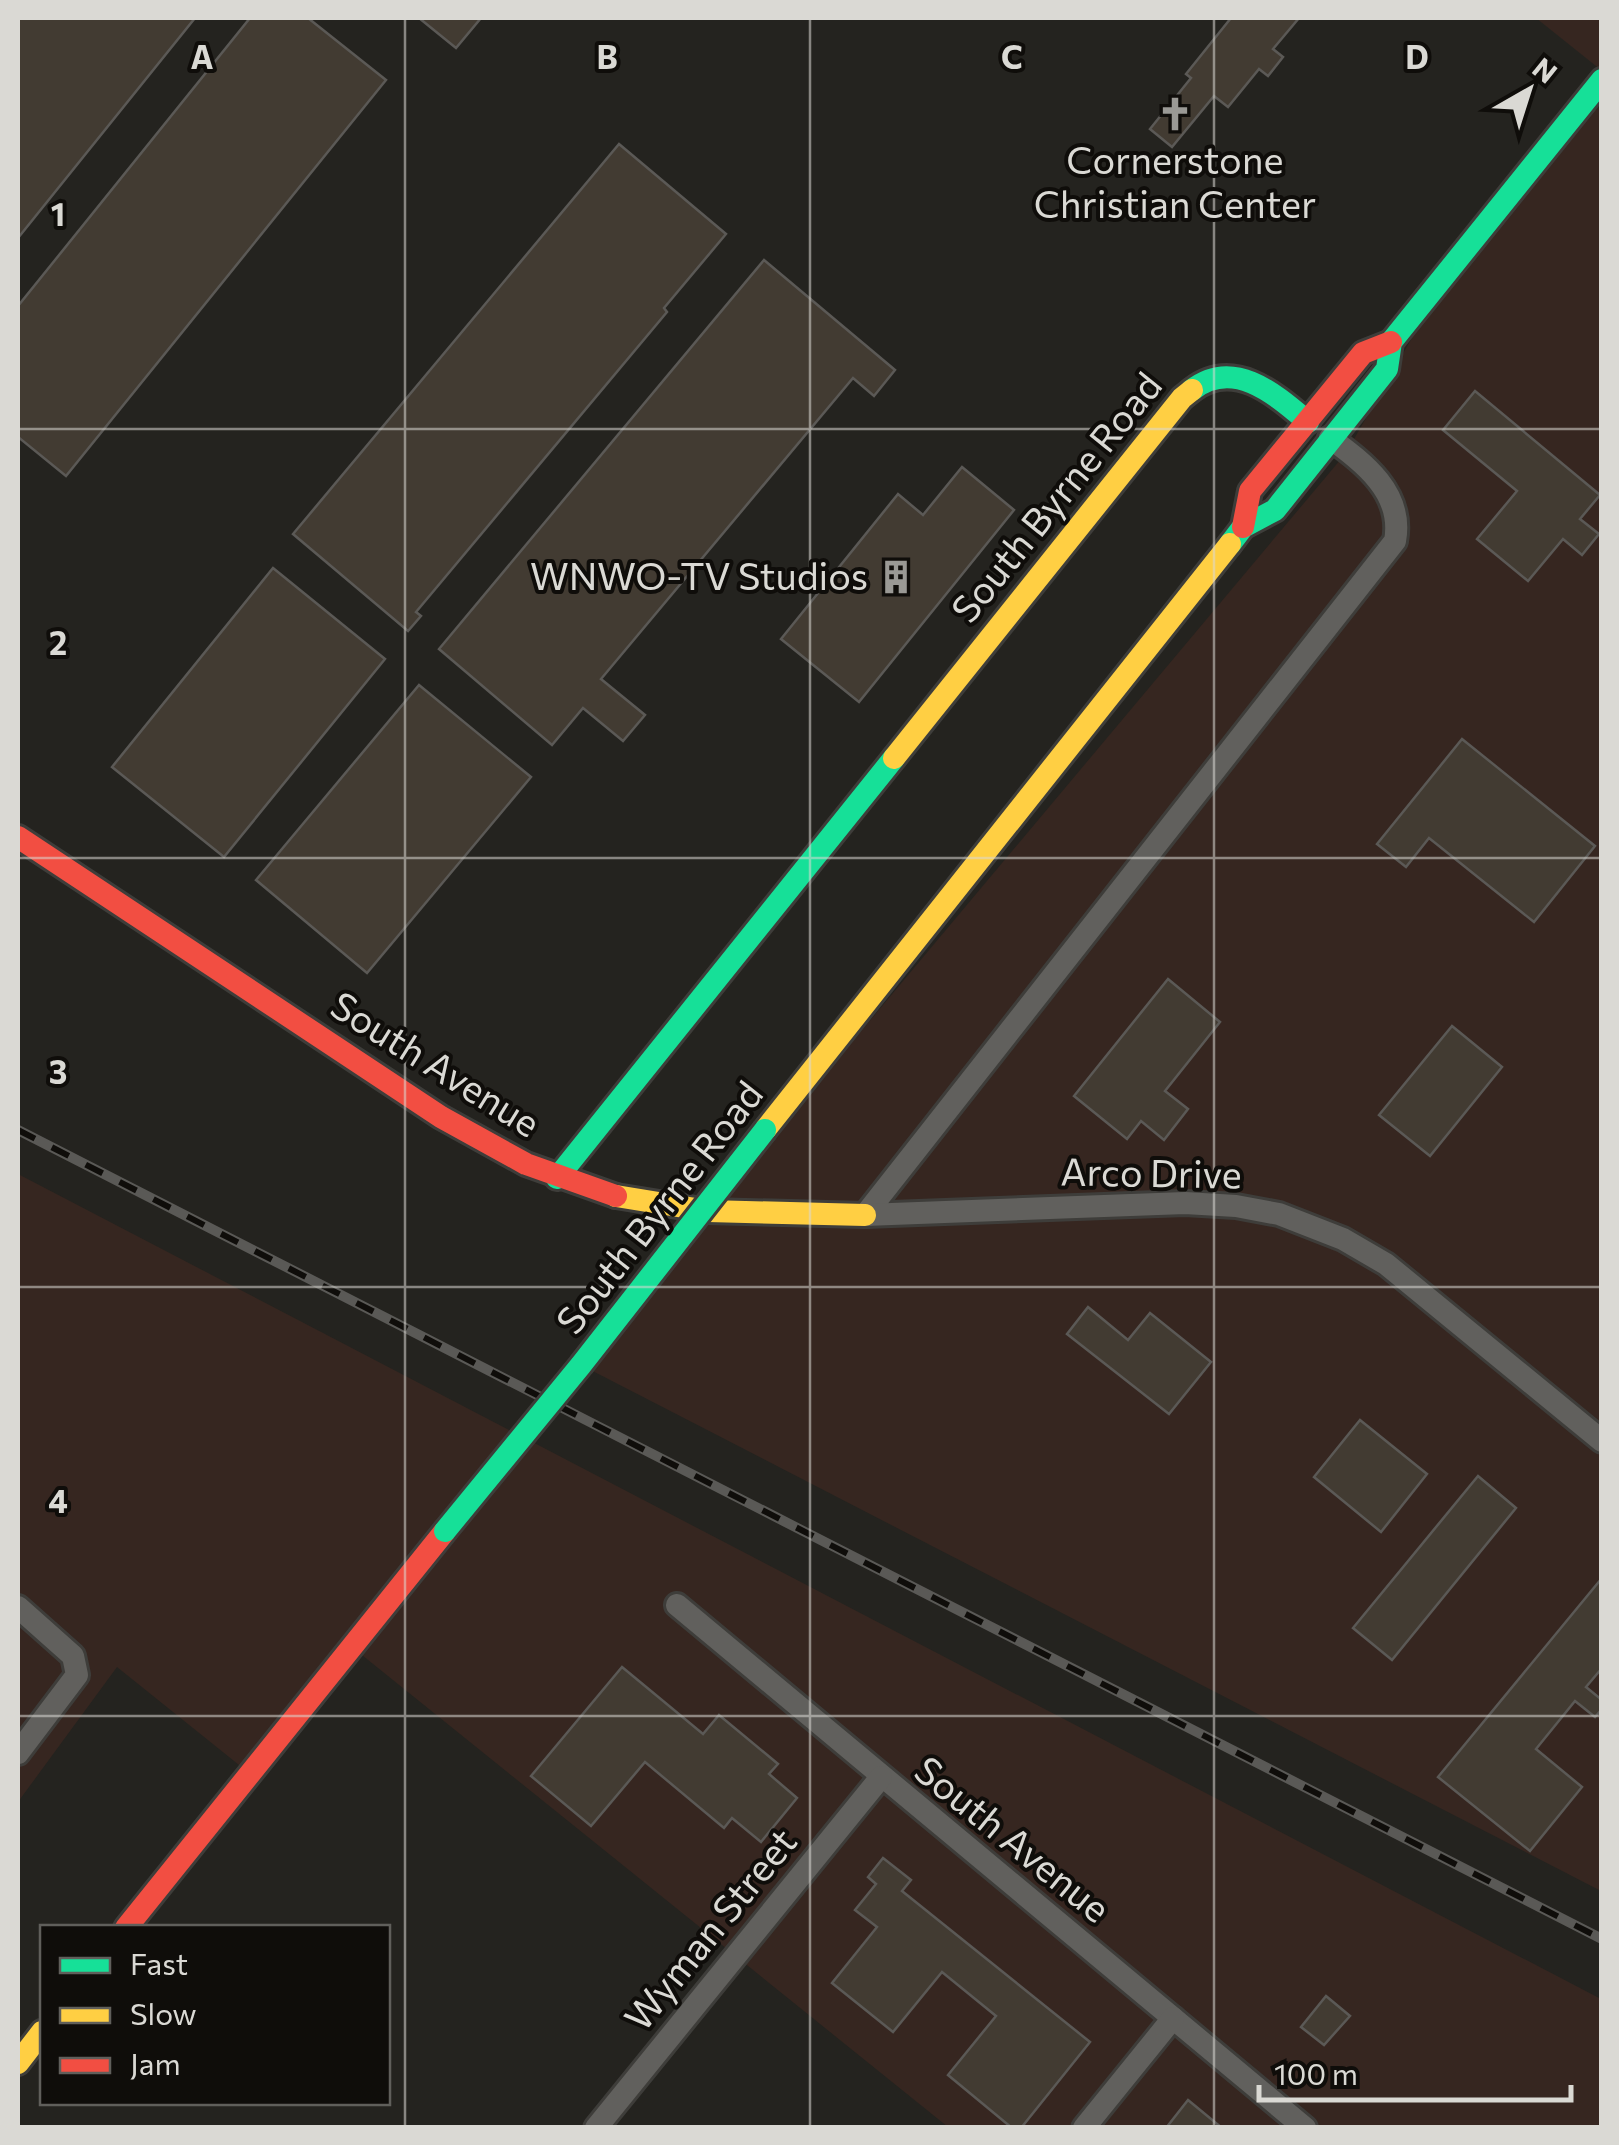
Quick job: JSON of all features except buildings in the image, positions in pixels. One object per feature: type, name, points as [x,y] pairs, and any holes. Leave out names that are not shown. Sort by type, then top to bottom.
[{"type":"main road","name":"South Byrne Road","points":[[1243,527],[1250,491],[1363,353],[1391,342],[1602,80]]},
{"type":"main road","name":"South Byrne Road","points":[[128,1925],[581,1365],[1243,527],[1274,510],[1387,369],[1391,342]]},
{"type":"main road","name":"South Byrne Road","points":[[556,1178],[1182,398],[1204,380],[1236,376],[1270,392],[1308,422]]},
{"type":"main road","name":"South Avenue","points":[[18,837],[441,1117],[556,1178],[668,1205],[745,1214],[865,1216]]},
{"type":"main road","points":[[18,2064],[40,2035]]},
{"type":"street","points":[[865,1216],[1395,541],[1397,528],[1390,496],[1362,462],[1330,438]]},
{"type":"street","name":"Arco Drive","points":[[865,1216],[1170,1203],[1236,1206],[1279,1214],[1343,1238],[1386,1264],[1602,1440]]},
{"type":"street","name":"South Avenue","points":[[676,1605],[1305,2128]]},
{"type":"street","points":[[18,1608],[73,1656],[77,1675],[18,1752]]},
{"type":"street","name":"Wyman Street","points":[[596,2128],[881,1778]]},
{"type":"street","points":[[1084,2128],[1172,2018]]},
{"type":"shaded area","points":[[1536,18],[1601,18],[1601,70]]},
{"type":"shaded area","points":[[1601,80],[1601,1891],[581,1365],[1346,453],[1456,261]]},
{"type":"shaded area","points":[[18,1174],[1601,1999],[1601,2127],[948,2127],[352,1647],[249,1773],[117,1667],[18,1802]]},
{"type":"railway","points":[[18,1130],[1602,1939]]},
{"type":"traffic: fast","points":[[1230,544],[1243,527],[1275,510],[1387,369],[1391,342],[1602,80]]},
{"type":"traffic: fast","points":[[1192,390],[1223,377],[1239,379],[1268,391],[1308,422]]},
{"type":"traffic: fast","points":[[557,1178],[894,758]]},
{"type":"traffic: fast","points":[[445,1531],[765,1130]]},
{"type":"traffic: slow","points":[[894,758],[1192,390]]},
{"type":"traffic: slow","points":[[765,1130],[1230,544]]},
{"type":"traffic: slow","points":[[616,1196],[708,1211],[865,1215]]},
{"type":"traffic: slow","points":[[18,2063],[40,2035]]},
{"type":"traffic: jam","points":[[1243,527],[1250,491],[1363,353],[1391,342]]},
{"type":"traffic: jam","points":[[18,837],[441,1117],[526,1164],[616,1196]]},
{"type":"traffic: jam","points":[[128,1925],[445,1531]]},
{"type":"place","name":"Cornerstone Christian Center","points":[[1175,114]]},
{"type":"place","name":"WNWO-TV Studios","points":[[896,577]]}]
